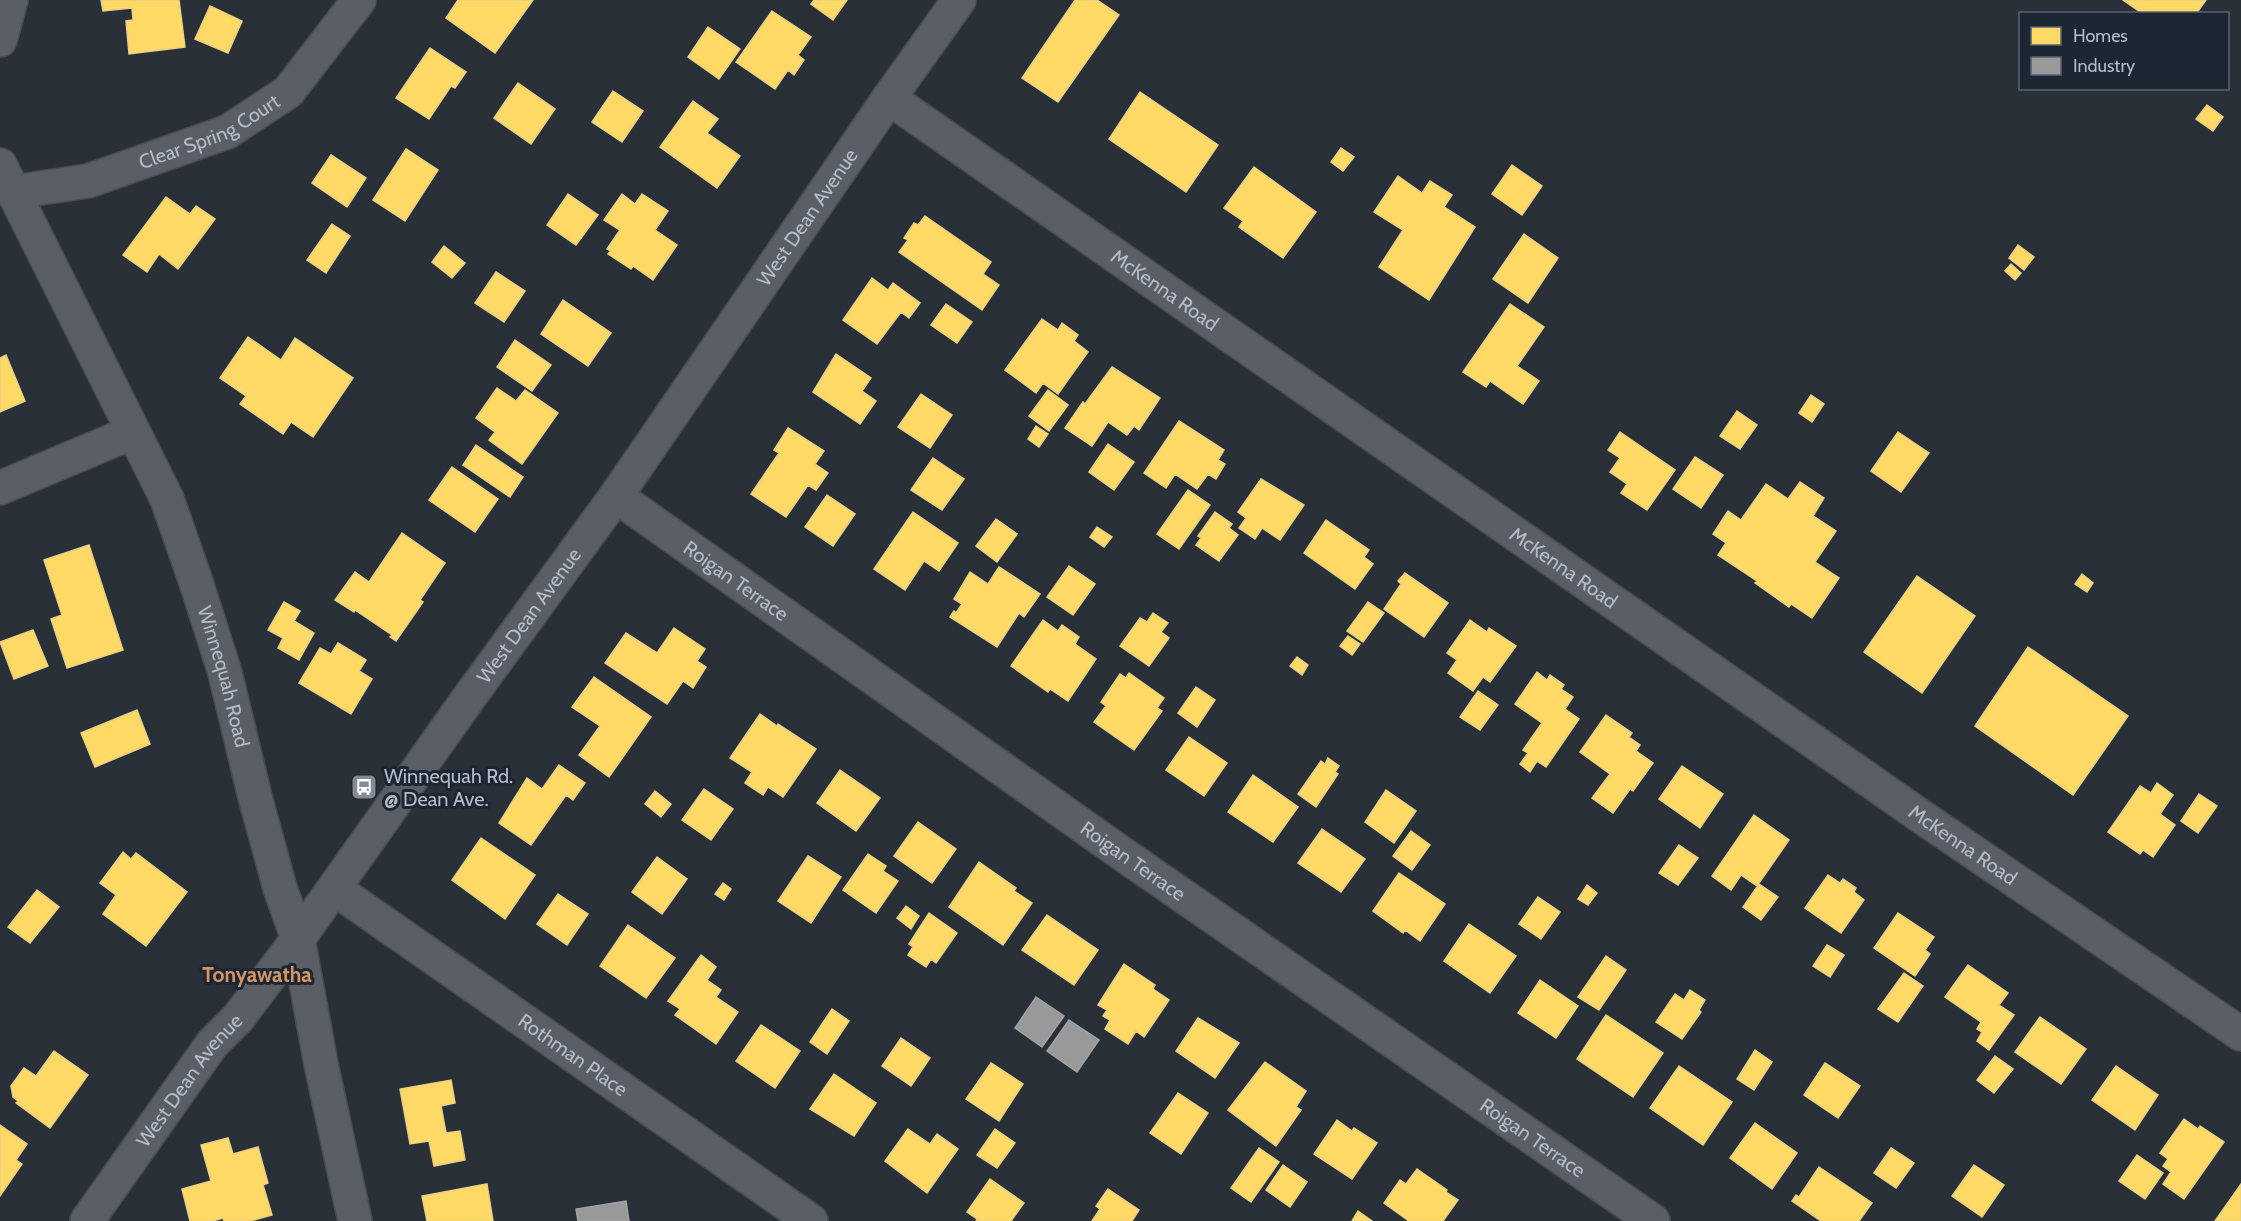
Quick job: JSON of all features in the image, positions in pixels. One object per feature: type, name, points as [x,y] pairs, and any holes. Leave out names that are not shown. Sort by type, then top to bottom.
[{"type":"street","points":[[0,40],[11,0]]},
{"type":"street","name":"Clear Spring Court","points":[[7,178],[88,181],[227,132],[288,92],[359,0]]},
{"type":"street","name":"West Dean Avenue","points":[[87,1221],[212,1044],[238,1018],[335,889],[462,708],[616,496],[889,98],[959,0]]},
{"type":"street","name":"McKenna Road","points":[[889,98],[1912,810],[2241,1034]]},
{"type":"street","name":"Winnequah Road","points":[[7,178],[167,500],[196,582],[225,673],[280,888],[298,939],[321,1064],[355,1221]]},
{"type":"street","points":[[0,488],[133,432]]},
{"type":"street","name":"Roigan Terrace","points":[[616,496],[1124,855],[1653,1221]]},
{"type":"street","name":"Rothman Place","points":[[335,889],[811,1221]]},
{"type":"building: Homes","points":[[101,0],[179,0],[185,47],[129,54],[126,21],[133,20],[132,8],[103,11]]},
{"type":"building: Homes","points":[[458,0],[533,0],[495,53],[446,18]]},
{"type":"building: Homes","points":[[814,0],[847,0],[833,20],[811,4]]},
{"type":"building: Homes","points":[[1075,0],[1097,0],[1119,15],[1058,102],[1022,78]]},
{"type":"building: Homes","points":[[2123,0],[2206,0],[2197,12],[2140,12]]},
{"type":"building: Homes","points":[[210,6],[242,21],[228,53],[195,39]]},
{"type":"building: Homes","points":[[772,11],[811,37],[798,55],[804,60],[794,75],[788,70],[775,89],[736,62]]},
{"type":"building: Homes","points":[[708,27],[740,49],[719,79],[688,57]]},
{"type":"building: Homes","points":[[430,48],[466,72],[455,88],[451,86],[429,119],[396,98]]},
{"type":"building: Homes","points":[[518,83],[555,109],[531,144],[494,118]]},
{"type":"building: Homes","points":[[613,91],[643,111],[622,142],[592,122]]},
{"type":"building: Homes","points":[[1140,92],[1218,145],[1186,192],[1109,139]]},
{"type":"building: Homes","points":[[693,101],[718,119],[707,133],[740,156],[717,188],[660,147]]},
{"type":"building: Homes","points":[[2207,105],[2223,117],[2213,131],[2196,119]]},
{"type":"building: Homes","points":[[1341,148],[1354,157],[1343,171],[1331,162]]},
{"type":"building: Homes","points":[[406,149],[438,170],[405,221],[373,200]]},
{"type":"building: Homes","points":[[331,155],[366,178],[347,207],[312,183]]},
{"type":"building: Homes","points":[[1512,165],[1542,186],[1522,215],[1492,194]]},
{"type":"building: Homes","points":[[1254,167],[1316,212],[1283,258],[1239,227],[1243,221],[1224,208]]},
{"type":"building: Homes","points":[[1398,176],[1422,193],[1430,181],[1452,195],[1444,207],[1475,227],[1429,300],[1379,267],[1403,230],[1374,212]]},
{"type":"building: Homes","points":[[568,194],[598,215],[576,245],[547,225]]},
{"type":"building: Homes","points":[[622,194],[635,204],[642,194],[668,211],[655,230],[677,245],[653,280],[633,266],[631,269],[608,254],[611,251],[607,249],[620,230],[604,220]]},
{"type":"building: Homes","points":[[166,197],[190,214],[196,206],[215,219],[178,269],[159,254],[147,272],[123,255]]},
{"type":"building: Homes","points":[[925,216],[991,262],[983,274],[999,285],[982,310],[899,252],[908,240],[904,238],[914,223],[918,225]]},
{"type":"building: Homes","points":[[332,224],[350,236],[326,273],[307,260]]},
{"type":"building: Homes","points":[[1524,234],[1558,258],[1528,303],[1493,279]]},
{"type":"building: Homes","points":[[2018,245],[2034,257],[2024,270],[2009,258]]},
{"type":"building: Homes","points":[[444,246],[465,263],[452,278],[432,262]]},
{"type":"building: Homes","points":[[2011,264],[2021,273],[2015,280],[2005,271]]},
{"type":"building: Homes","points":[[496,272],[525,291],[504,322],[475,303]]},
{"type":"building: Homes","points":[[872,278],[888,290],[893,283],[920,303],[909,318],[901,312],[877,344],[843,320]]},
{"type":"building: Homes","points":[[563,300],[611,333],[588,366],[541,334]]},
{"type":"building: Homes","points":[[946,304],[972,322],[957,343],[931,325]]},
{"type":"building: Homes","points":[[1510,304],[1544,327],[1517,366],[1539,381],[1523,404],[1490,381],[1486,387],[1463,372]]},
{"type":"building: Homes","points":[[1042,319],[1058,330],[1062,323],[1078,335],[1074,341],[1088,352],[1058,394],[1043,383],[1036,393],[1005,370]]},
{"type":"building: Homes","points":[[248,337],[281,360],[295,338],[353,378],[313,437],[291,422],[283,434],[240,404],[246,396],[220,378]]},
{"type":"building: Homes","points":[[515,340],[551,365],[532,391],[497,367]]},
{"type":"building: Homes","points":[[836,354],[871,378],[862,391],[876,401],[860,424],[813,392]]},
{"type":"building: Homes","points":[[6,355],[25,401],[0,412],[0,358]]},
{"type":"building: Homes","points":[[1112,367],[1160,398],[1139,430],[1134,426],[1127,435],[1108,422],[1092,446],[1065,428]]},
{"type":"building: Homes","points":[[497,388],[516,401],[525,390],[558,413],[522,464],[489,440],[495,432],[476,418]]},
{"type":"building: Homes","points":[[1048,390],[1068,405],[1049,431],[1029,416]]},
{"type":"building: Homes","points":[[921,394],[952,415],[930,448],[898,427]]},
{"type":"building: Homes","points":[[1811,395],[1824,404],[1812,422],[1799,413]]},
{"type":"building: Homes","points":[[1737,411],[1757,425],[1740,449],[1720,436]]},
{"type":"building: Homes","points":[[1179,421],[1224,450],[1218,460],[1225,464],[1216,479],[1208,474],[1197,489],[1175,474],[1166,488],[1144,473]]},
{"type":"building: Homes","points":[[1036,426],[1048,434],[1039,447],[1028,439]]},
{"type":"building: Homes","points":[[788,428],[824,451],[815,464],[828,473],[816,490],[808,485],[786,517],[751,494],[779,453],[774,450]]},
{"type":"building: Homes","points":[[1620,432],[1675,470],[1647,510],[1621,493],[1627,484],[1610,472],[1620,458],[1608,450]]},
{"type":"building: Homes","points":[[1898,432],[1929,453],[1901,492],[1871,471]]},
{"type":"building: Homes","points":[[1108,444],[1134,462],[1114,490],[1089,472]]},
{"type":"building: Homes","points":[[476,445],[523,477],[510,497],[463,465]]},
{"type":"building: Homes","points":[[1695,457],[1723,475],[1701,508],[1673,489]]},
{"type":"building: Homes","points":[[933,458],[964,479],[942,510],[911,490]]},
{"type":"building: Homes","points":[[452,467],[498,499],[475,532],[429,500]]},
{"type":"building: Homes","points":[[1261,479],[1304,505],[1280,540],[1262,528],[1255,539],[1239,528],[1246,518],[1238,512]]},
{"type":"building: Homes","points":[[1800,482],[1824,498],[1813,516],[1836,531],[1815,562],[1839,578],[1812,618],[1791,604],[1789,607],[1755,583],[1757,581],[1718,555],[1726,543],[1713,534],[1728,511],[1741,520],[1766,484],[1788,499]]},
{"type":"building: Homes","points":[[1188,490],[1210,505],[1179,549],[1157,534]]},
{"type":"building: Homes","points":[[827,495],[855,514],[833,546],[805,527]]},
{"type":"building: Homes","points":[[913,512],[958,543],[939,571],[924,561],[905,590],[874,569]]},
{"type":"building: Homes","points":[[1215,512],[1232,524],[1229,528],[1238,535],[1219,561],[1196,545],[1201,538],[1198,536]]},
{"type":"building: Homes","points":[[996,519],[1017,534],[997,562],[976,546]]},
{"type":"building: Homes","points":[[1326,520],[1369,550],[1364,557],[1373,564],[1355,589],[1304,553]]},
{"type":"building: Homes","points":[[1097,527],[1112,537],[1104,547],[1090,537]]},
{"type":"building: Homes","points":[[402,533],[445,563],[420,600],[423,602],[396,641],[390,637],[392,635],[355,610],[354,612],[335,600],[355,572],[369,582]]},
{"type":"building: Homes","points":[[89,545],[123,650],[67,668],[51,619],[62,615],[44,560]]},
{"type":"building: Homes","points":[[1069,566],[1095,584],[1073,615],[1047,597]]},
{"type":"building: Homes","points":[[999,567],[1040,594],[1024,617],[1019,613],[997,647],[950,617],[962,604],[954,599],[970,572],[988,584]]},
{"type":"building: Homes","points":[[1405,573],[1448,603],[1424,637],[1384,609],[1401,584],[1398,581]]},
{"type":"building: Homes","points":[[2082,574],[2093,583],[2087,592],[2075,584]]},
{"type":"building: Homes","points":[[1917,576],[1975,616],[1922,693],[1864,652]]},
{"type":"building: Homes","points":[[284,602],[300,611],[294,621],[314,633],[299,660],[278,648],[283,638],[268,630]]},
{"type":"building: Homes","points":[[1368,602],[1384,613],[1363,642],[1347,631]]},
{"type":"building: Homes","points":[[1153,613],[1168,623],[1161,632],[1169,638],[1149,666],[1120,646],[1140,618],[1147,622]]},
{"type":"building: Homes","points":[[1043,620],[1058,631],[1062,625],[1079,637],[1075,644],[1096,659],[1068,701],[1050,689],[1048,692],[1011,666]]},
{"type":"building: Homes","points":[[1470,620],[1487,632],[1489,628],[1516,646],[1490,682],[1483,677],[1473,691],[1448,673],[1457,660],[1447,653]]},
{"type":"building: Homes","points":[[674,628],[705,649],[697,661],[706,667],[693,688],[683,681],[667,704],[605,663],[626,633],[657,653]]},
{"type":"building: Homes","points":[[33,630],[48,666],[14,679],[0,642]]},
{"type":"building: Homes","points":[[1348,636],[1360,644],[1352,655],[1340,646]]},
{"type":"building: Homes","points":[[338,643],[366,660],[359,671],[372,679],[351,714],[299,683],[320,648],[331,654]]},
{"type":"building: Homes","points":[[2028,647],[2128,716],[2073,795],[1975,726]]},
{"type":"building: Homes","points":[[1297,657],[1308,665],[1302,675],[1290,666]]},
{"type":"building: Homes","points":[[1537,672],[1547,680],[1550,675],[1564,685],[1561,689],[1573,697],[1565,709],[1579,719],[1546,767],[1537,761],[1530,772],[1520,764],[1528,753],[1523,750],[1542,723],[1515,704]]},
{"type":"building: Homes","points":[[1129,673],[1164,698],[1157,708],[1162,711],[1134,750],[1094,722],[1106,706],[1101,702],[1120,674],[1126,678]]},
{"type":"building: Homes","points":[[594,677],[651,717],[609,777],[579,755],[600,726],[572,707]]},
{"type":"building: Homes","points":[[1196,687],[1215,700],[1197,727],[1178,713]]},
{"type":"building: Homes","points":[[1478,691],[1498,705],[1480,730],[1460,717]]},
{"type":"building: Homes","points":[[137,710],[150,744],[95,767],[81,733]]},
{"type":"building: Homes","points":[[760,714],[816,749],[783,797],[768,787],[763,795],[745,783],[752,772],[730,758]]},
{"type":"building: Homes","points":[[1606,715],[1632,733],[1629,737],[1640,745],[1636,751],[1653,763],[1633,791],[1630,789],[1613,813],[1592,798],[1610,774],[1580,752]]},
{"type":"building: Homes","points":[[1189,737],[1227,763],[1204,796],[1166,770]]},
{"type":"building: Homes","points":[[1328,758],[1339,766],[1335,772],[1338,774],[1316,807],[1298,794],[1321,761],[1325,764]]},
{"type":"building: Homes","points":[[559,765],[585,783],[573,800],[566,795],[531,845],[499,823],[527,778],[542,789]]},
{"type":"building: Homes","points":[[1682,766],[1723,794],[1700,828],[1659,799]]},
{"type":"building: Homes","points":[[840,770],[880,798],[856,831],[817,803]]},
{"type":"building: Homes","points":[[1253,775],[1298,807],[1273,842],[1228,812]]},
{"type":"building: Homes","points":[[2157,783],[2173,795],[2160,814],[2175,825],[2153,857],[2143,850],[2140,854],[2108,832],[2140,786],[2151,793]]},
{"type":"building: Homes","points":[[704,789],[733,809],[711,840],[682,820]]},
{"type":"building: Homes","points":[[1386,790],[1416,811],[1394,843],[1365,822]]},
{"type":"building: Homes","points":[[655,791],[671,804],[661,817],[645,804]]},
{"type":"building: Homes","points":[[2199,794],[2217,806],[2198,833],[2181,821]]},
{"type":"building: Homes","points":[[1754,815],[1789,840],[1757,886],[1741,875],[1731,890],[1712,876]]},
{"type":"building: Homes","points":[[918,822],[956,849],[932,883],[894,856]]},
{"type":"building: Homes","points":[[1322,829],[1365,859],[1341,892],[1298,863]]},
{"type":"building: Homes","points":[[1411,831],[1430,845],[1412,870],[1393,856]]},
{"type":"building: Homes","points":[[481,838],[535,875],[505,919],[452,880]]},
{"type":"building: Homes","points":[[1679,845],[1698,858],[1678,885],[1659,873]]},
{"type":"building: Homes","points":[[123,852],[131,859],[136,853],[187,892],[146,946],[103,914],[116,895],[100,883]]},
{"type":"building: Homes","points":[[868,854],[886,866],[883,871],[898,881],[876,913],[843,890]]},
{"type":"building: Homes","points":[[808,856],[841,877],[811,923],[778,901]]},
{"type":"building: Homes","points":[[657,857],[687,879],[662,914],[632,892]]},
{"type":"building: Homes","points":[[979,862],[1016,888],[1014,891],[1032,903],[1003,945],[949,907]]},
{"type":"building: Homes","points":[[1399,873],[1445,904],[1420,941],[1405,930],[1403,933],[1373,911]]},
{"type":"building: Homes","points":[[1828,875],[1840,883],[1843,879],[1856,888],[1854,892],[1864,900],[1841,933],[1805,908]]},
{"type":"building: Homes","points":[[723,883],[731,889],[724,900],[715,894]]},
{"type":"building: Homes","points":[[1759,884],[1778,897],[1761,920],[1743,907]]},
{"type":"building: Homes","points":[[1587,885],[1597,893],[1588,905],[1578,899]]},
{"type":"building: Homes","points":[[37,890],[59,907],[30,943],[8,927]]},
{"type":"building: Homes","points":[[558,894],[588,914],[567,945],[537,924]]},
{"type":"building: Homes","points":[[1538,897],[1560,912],[1541,939],[1519,924]]},
{"type":"building: Homes","points":[[906,906],[919,916],[911,929],[897,918]]},
{"type":"building: Homes","points":[[929,913],[957,933],[936,963],[931,959],[926,967],[908,955],[913,947],[909,944]]},
{"type":"building: Homes","points":[[1898,913],[1934,937],[1925,950],[1930,954],[1915,976],[1874,948]]},
{"type":"building: Homes","points":[[1047,915],[1098,950],[1074,985],[1022,950]]},
{"type":"building: Homes","points":[[1469,924],[1516,956],[1490,993],[1444,961]]},
{"type":"building: Homes","points":[[628,925],[675,958],[646,998],[600,966]]},
{"type":"building: Homes","points":[[1827,945],[1844,955],[1830,977],[1813,966]]},
{"type":"building: Homes","points":[[701,955],[716,967],[707,980],[721,990],[716,997],[738,1012],[716,1044],[675,1015],[680,1009],[668,1001]]},
{"type":"building: Homes","points":[[1606,956],[1626,970],[1599,1010],[1578,997]]},
{"type":"building: Homes","points":[[1124,964],[1155,985],[1153,989],[1169,1000],[1144,1037],[1136,1031],[1128,1044],[1105,1029],[1110,1020],[1103,1016],[1107,1010],[1098,1005]]},
{"type":"building: Homes","points":[[1968,965],[2008,993],[1999,1005],[2014,1015],[1989,1050],[1977,1041],[1982,1032],[1977,1029],[1981,1022],[1945,997]]},
{"type":"building: Homes","points":[[1904,973],[1923,986],[1898,1022],[1878,1009]]},
{"type":"building: Homes","points":[[1540,980],[1578,1006],[1556,1038],[1518,1013]]},
{"type":"building: Homes","points":[[1690,990],[1705,1000],[1699,1010],[1701,1012],[1682,1039],[1656,1022],[1675,994],[1684,1000]]},
{"type":"building: Homes","points":[[832,1009],[849,1021],[827,1054],[810,1042]]},
{"type":"building: Homes","points":[[1606,1015],[1663,1053],[1633,1097],[1577,1059]]},
{"type":"building: Homes","points":[[2040,1017],[2086,1049],[2061,1084],[2015,1052]]},
{"type":"building: Homes","points":[[1198,1018],[1239,1043],[1215,1078],[1176,1051]]},
{"type":"building: Homes","points":[[761,1025],[800,1051],[775,1088],[736,1061]]},
{"type":"building: Homes","points":[[901,1038],[930,1058],[911,1086],[882,1066]]},
{"type":"building: Homes","points":[[1755,1050],[1772,1062],[1754,1090],[1737,1079]]},
{"type":"building: Homes","points":[[54,1051],[88,1075],[50,1128],[16,1103],[18,1101],[13,1097],[11,1086],[24,1068],[36,1076]]},
{"type":"building: Homes","points":[[1995,1056],[2013,1069],[1994,1093],[1977,1080]]},
{"type":"building: Homes","points":[[1265,1062],[1306,1091],[1296,1107],[1301,1110],[1276,1146],[1228,1110]]},
{"type":"building: Homes","points":[[991,1063],[1023,1084],[999,1121],[966,1099]]},
{"type":"building: Homes","points":[[1825,1063],[1860,1086],[1838,1118],[1804,1095]]},
{"type":"building: Homes","points":[[1679,1066],[1732,1102],[1703,1145],[1650,1108]]},
{"type":"building: Homes","points":[[2116,1066],[2158,1095],[2135,1130],[2092,1100]]},
{"type":"building: Homes","points":[[834,1074],[876,1103],[854,1136],[810,1109]]},
{"type":"building: Homes","points":[[451,1080],[455,1103],[441,1106],[446,1133],[460,1131],[465,1160],[434,1166],[429,1141],[410,1144],[400,1089]]},
{"type":"building: Homes","points":[[1178,1093],[1208,1113],[1181,1154],[1150,1133]]},
{"type":"building: Homes","points":[[2184,1119],[2198,1129],[2200,1126],[2224,1142],[2184,1199],[2163,1184],[2171,1172],[2163,1166],[2168,1159],[2160,1153]]},
{"type":"building: Homes","points":[[1337,1120],[1352,1131],[1354,1128],[1377,1143],[1352,1179],[1314,1154]]},
{"type":"building: Homes","points":[[1755,1123],[1797,1153],[1772,1189],[1730,1158]]},
{"type":"building: Homes","points":[[0,1125],[27,1144],[16,1160],[22,1164],[0,1196]]},
{"type":"building: Homes","points":[[908,1129],[930,1144],[937,1134],[958,1149],[927,1193],[885,1161]]},
{"type":"building: Homes","points":[[995,1129],[1015,1143],[997,1168],[977,1155]]},
{"type":"building: Homes","points":[[228,1138],[233,1154],[258,1147],[268,1183],[263,1185],[272,1215],[250,1221],[224,1221],[223,1218],[213,1221],[190,1221],[182,1189],[211,1181],[201,1145]]},
{"type":"building: Homes","points":[[1259,1148],[1279,1162],[1251,1202],[1231,1188]]},
{"type":"building: Homes","points":[[1891,1148],[1914,1163],[1896,1188],[1874,1173]]},
{"type":"building: Homes","points":[[2137,1155],[2163,1173],[2145,1199],[2119,1181]]},
{"type":"building: Homes","points":[[1283,1165],[1307,1182],[1290,1207],[1266,1190]]},
{"type":"building: Homes","points":[[1974,1165],[2004,1185],[1982,1217],[1952,1196]]},
{"type":"building: Homes","points":[[1819,1167],[1872,1203],[1859,1221],[1821,1221],[1792,1201],[1796,1195],[1799,1197]]},
{"type":"building: Homes","points":[[1417,1169],[1458,1200],[1443,1221],[1409,1221],[1384,1203],[1400,1180],[1406,1184]]},
{"type":"building: Homes","points":[[990,1179],[1024,1203],[1011,1221],[976,1221],[977,1219],[967,1212]]},
{"type":"building: Homes","points":[[487,1184],[493,1221],[427,1221],[422,1196]]},
{"type":"building: Homes","points":[[2241,1184],[2241,1221],[2215,1221]]},
{"type":"building: Homes","points":[[1108,1189],[1139,1210],[1132,1221],[1092,1221],[1100,1209],[1096,1206]]},
{"type":"building: Homes","points":[[1358,1211],[1372,1221],[1352,1221]]},
{"type":"building: Industry","points":[[1036,997],[1064,1016],[1042,1047],[1015,1028]]},
{"type":"building: Industry","points":[[1069,1020],[1099,1040],[1077,1072],[1047,1051]]},
{"type":"building: Industry","points":[[626,1201],[629,1221],[578,1221],[576,1209]]},
{"type":"place","name":"Winnequah Rd. @ Dean Ave.","points":[[364,787]]},
{"type":"district","name":"Tonyawatha","points":[[257,974]]}]
